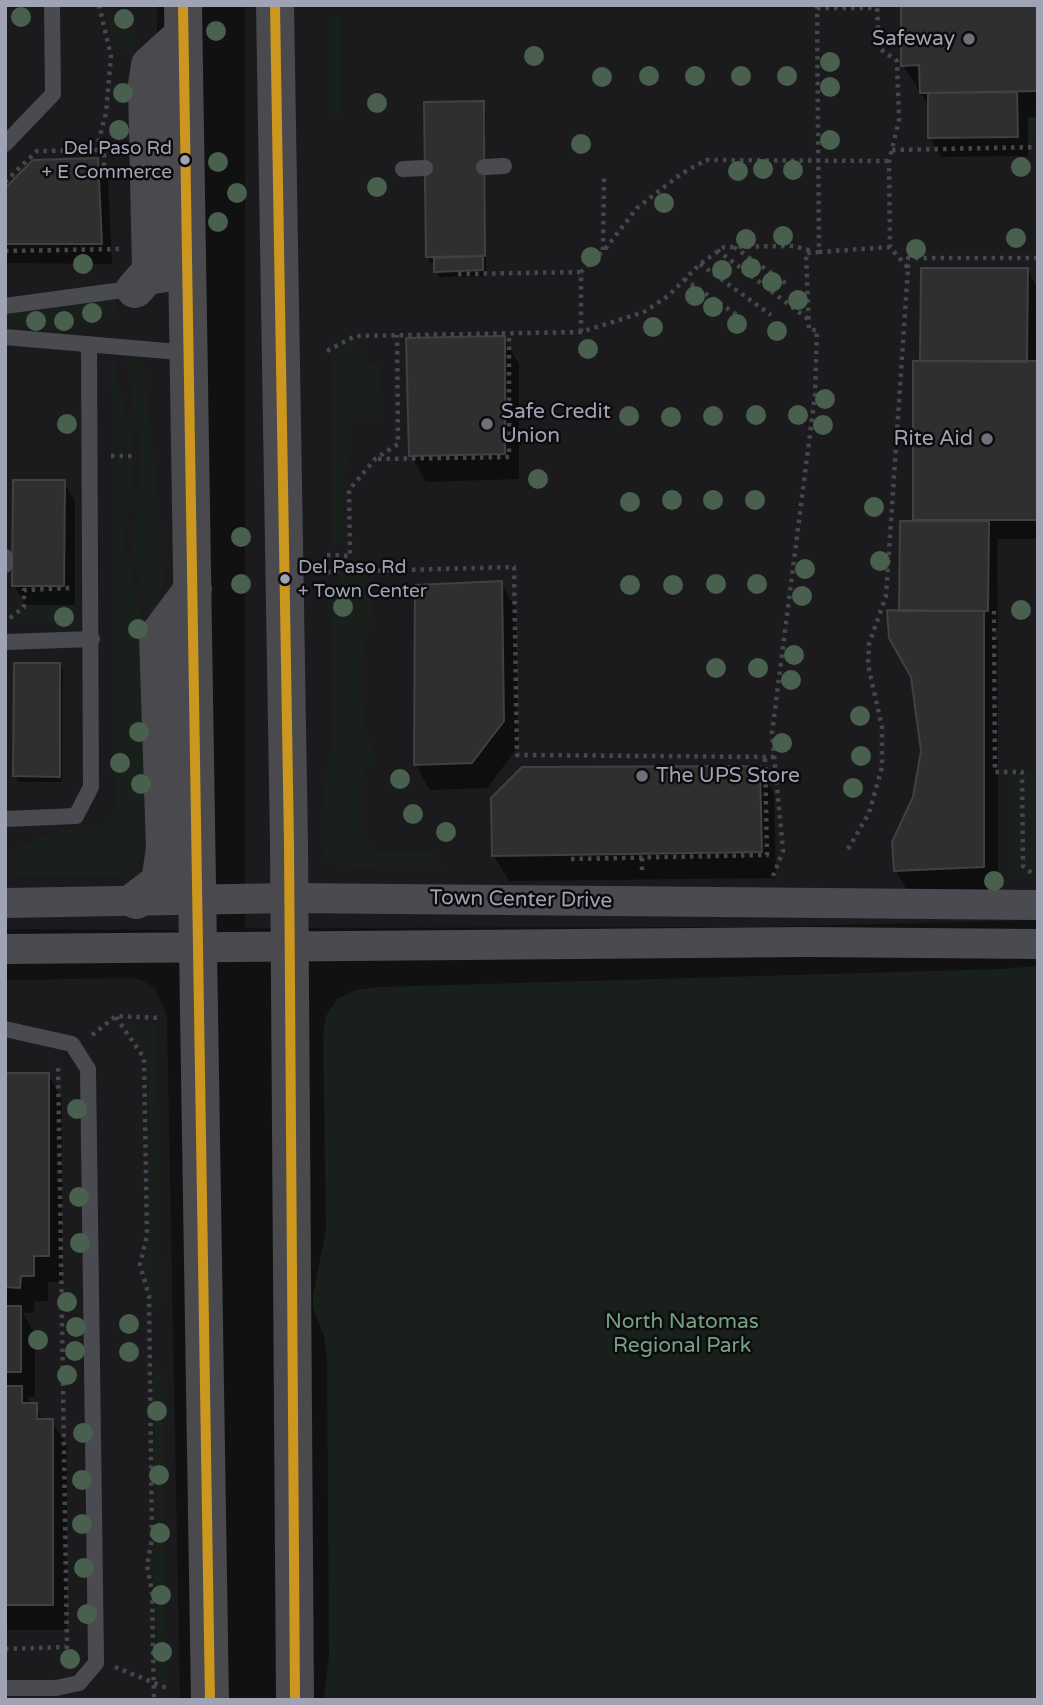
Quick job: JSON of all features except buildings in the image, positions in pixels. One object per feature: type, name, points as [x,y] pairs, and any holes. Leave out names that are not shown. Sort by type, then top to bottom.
[{"type":"main road","points":[[275,5],[290,898],[295,1700]]},
{"type":"main road","points":[[183,20],[210,1700]]},
{"type":"main road","points":[[135,289],[151,271],[147,85],[150,65],[183,20]]},
{"type":"main road","points":[[136,900],[160,882],[165,848],[158,636],[193,589]]},
{"type":"street","name":"Town Center Drive","points":[[5,903],[290,898],[1038,905]]},
{"type":"street","name":"Town Center Drive","points":[[5,949],[807,942],[1038,944]]},
{"type":"lane","points":[[5,144],[53,94],[52,5]]},
{"type":"lane","points":[[484,167],[504,166]]},
{"type":"lane","points":[[403,169],[425,168]]},
{"type":"lane","points":[[5,306],[189,281]]},
{"type":"lane","points":[[5,337],[190,352]]},
{"type":"lane","points":[[5,819],[76,816],[91,787],[89,344]]},
{"type":"lane","points":[[5,557],[5,565]]},
{"type":"lane","points":[[5,642],[92,639]]},
{"type":"lane","points":[[5,1029],[72,1044],[88,1069],[96,1664],[79,1683],[56,1688],[5,1688]]},
{"type":"path","points":[[99,5],[111,56],[106,113],[98,143],[102,149],[104,180]]},
{"type":"path","points":[[817,251],[817,7],[877,6],[879,48],[897,61],[899,120],[889,161],[890,247],[908,268]]},
{"type":"path","points":[[892,150],[1038,147]]},
{"type":"path","points":[[5,182],[37,151],[102,149]]},
{"type":"path","points":[[458,274],[581,272],[603,251],[637,208],[681,174],[706,160],[819,163],[889,161]]},
{"type":"path","points":[[603,251],[604,177]]},
{"type":"path","points":[[327,351],[355,336],[581,332],[644,312],[668,296],[716,250],[793,246],[817,251]]},
{"type":"path","points":[[734,247],[787,284]]},
{"type":"path","points":[[772,877],[783,851],[772,733],[774,709],[815,395],[817,330],[809,330],[806,253],[890,247]]},
{"type":"path","points":[[5,251],[120,249]]},
{"type":"path","points":[[716,250],[809,320]]},
{"type":"path","points":[[848,849],[869,813],[882,768],[882,727],[868,665],[869,644],[886,596],[908,258],[1038,258]]},
{"type":"path","points":[[700,264],[771,315]]},
{"type":"path","points":[[581,272],[581,332]]},
{"type":"path","points":[[684,279],[740,317]]},
{"type":"path","points":[[375,459],[509,457],[509,333]]},
{"type":"path","points":[[327,555],[349,556],[349,490],[375,459],[398,444],[397,335]]},
{"type":"path","points":[[327,572],[514,567],[517,755],[774,757]]},
{"type":"path","points":[[5,618],[14,618],[24,607],[24,590],[70,588],[70,575]]},
{"type":"path","points":[[994,611],[995,772],[1022,772],[1023,866],[1035,876]]},
{"type":"path","points":[[570,859],[767,855],[765,757]]},
{"type":"path","points":[[642,858],[642,867]]},
{"type":"path","points":[[5,1649],[67,1647],[57,1064],[116,1016],[161,1018]]},
{"type":"path","points":[[116,1016],[144,1058],[147,1235],[140,1265],[149,1296],[152,1539],[147,1566],[152,1591],[154,1700]]},
{"type":"shaded area","points":[[5,5],[157,5],[160,261],[178,313],[188,930],[5,929]]},
{"type":"shaded area","points":[[245,5],[1038,5],[1038,920],[756,927],[245,928]]},
{"type":"shaded area","points":[[134,978],[145,981],[156,990],[167,1016],[180,1700],[5,1700],[5,980]]},
{"type":"green space","points":[[105,11],[136,38],[133,58],[113,40]]},
{"type":"green space","points":[[328,16],[341,16],[342,116],[330,116]]},
{"type":"green space","points":[[1015,109],[1038,109],[1038,142],[1015,142]]},
{"type":"green space","points":[[116,298],[116,313],[89,315],[69,323],[65,332],[5,326],[5,311]]},
{"type":"green space","points":[[351,341],[356,348],[366,351],[367,364],[381,364],[383,419],[352,418],[352,455],[344,466],[343,542],[331,545],[331,352]]},
{"type":"green space","points":[[116,359],[117,382],[133,437],[133,448],[113,449],[111,363]]},
{"type":"green space","points":[[126,359],[143,360],[160,515],[163,586],[151,626],[133,552],[141,449]]},
{"type":"green space","points":[[133,458],[125,545],[144,632],[147,848],[135,869],[121,875],[15,877],[15,855],[22,846],[59,830],[95,830],[111,819],[114,808],[113,459]]},
{"type":"green space","points":[[340,561],[378,561],[373,584],[374,602],[360,668],[363,716],[376,761],[364,770],[361,781],[361,834],[366,845],[379,851],[437,852],[441,866],[352,867],[337,864],[326,856],[321,847],[320,825],[333,729],[330,596],[340,596]]},
{"type":"green space","points":[[77,592],[76,617],[71,622],[5,624],[5,621],[16,620],[28,608],[29,593]]},
{"type":"green space","points":[[1038,773],[1038,878],[1009,878],[1009,774]]},
{"type":"green space","name":"North Natomas Regional Park","points":[[1038,966],[1038,1700],[324,1700],[329,1654],[327,1358],[324,1336],[313,1308],[313,1295],[326,1230],[323,1031],[326,1016],[337,999],[355,990],[379,987]]},
{"type":"green space","points":[[124,1023],[157,1025],[161,1298],[151,1312],[142,1266],[149,1237],[149,1082],[144,1053]]},
{"type":"green space","points":[[153,1363],[162,1375],[167,1687],[158,1683],[156,1590],[150,1565],[156,1540]]},
{"type":"transit line","points":[[183,5],[210,1700]]},
{"type":"transit line","points":[[275,5],[289,844],[295,1700]]},
{"type":"place","name":"Safeway","points":[[969,39]]},
{"type":"place","name":"Del Paso Rd + E Commerce","points":[[185,160]]},
{"type":"place","name":"Safe Credit Union","points":[[487,424]]},
{"type":"place","name":"Rite Aid","points":[[987,439]]},
{"type":"place","name":"Del Paso Rd + Town Center","points":[[285,579]]},
{"type":"place","name":"The UPS Store","points":[[642,776]]}]
